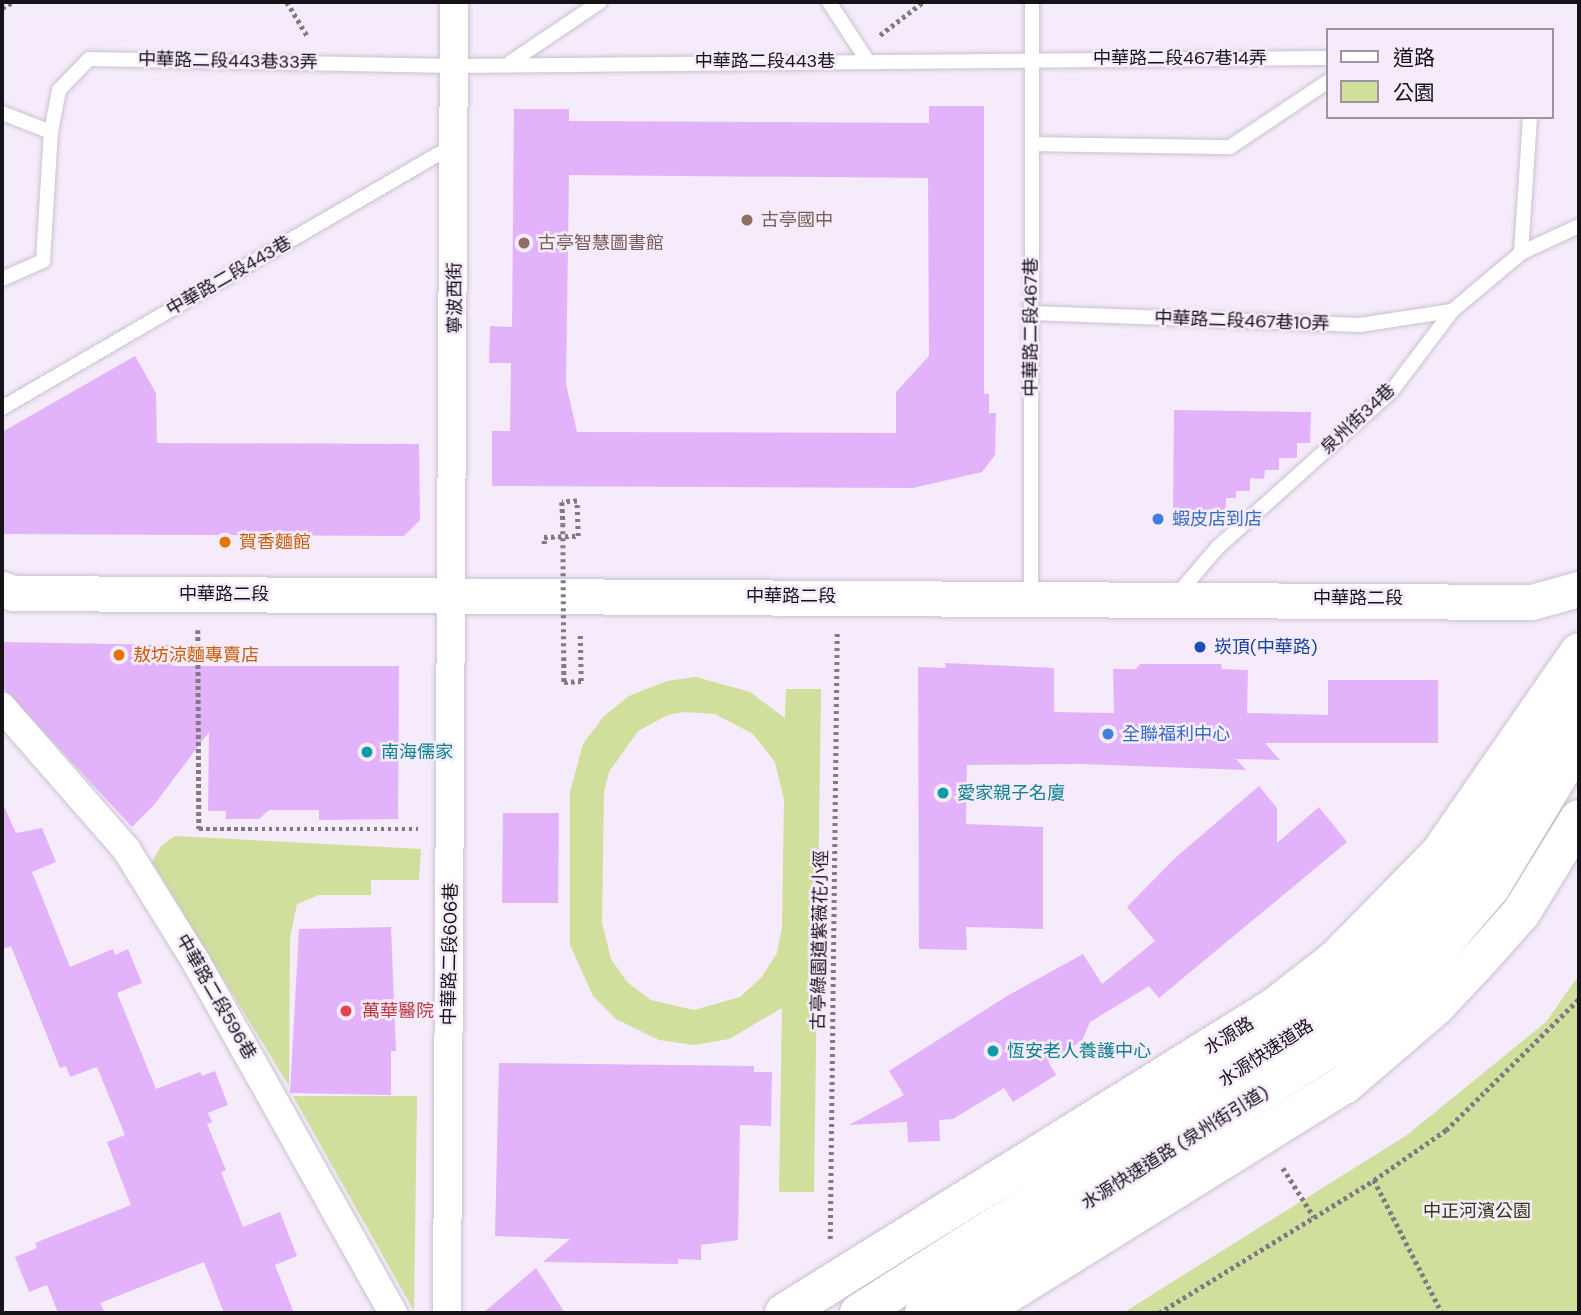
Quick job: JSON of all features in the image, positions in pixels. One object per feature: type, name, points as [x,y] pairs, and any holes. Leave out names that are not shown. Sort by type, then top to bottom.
[{"type":"main road","name":"水源路","points":[[784,1313],[1276,1006],[1336,959],[1440,853],[1579,652]]},
{"type":"main road","name":"水源快速道路","points":[[859,1313],[1310,1026],[1413,933],[1463,871],[1579,693]]},
{"type":"main road","name":"水源快速道路 (泉州街引道)","points":[[924,1313],[1053,1223],[1278,1084],[1341,1041],[1418,973],[1491,887],[1579,741]]},
{"type":"main road","points":[[977,1313],[1344,1085],[1435,1007],[1521,913],[1579,819]]},
{"type":"street","name":"寧波西街","points":[[454,2],[454,594]]},
{"type":"street","name":"中華路二段","points":[[2,589],[198,594],[1175,597],[1532,602],[1579,589]]},
{"type":"street","name":"中華路二段606巷","points":[[447,1313],[454,594]]},
{"type":"street","name":"中華路二段596巷","points":[[2,707],[126,849],[197,962],[393,1313]]},
{"type":"lane","points":[[510,63],[600,2]]},
{"type":"lane","points":[[829,2],[867,60],[1033,58]]},
{"type":"lane","name":"中華路二段467巷","points":[[1031,597],[1032,2]]},
{"type":"lane","name":"中華路二段467巷14弄","points":[[1033,58],[1326,58]]},
{"type":"lane","name":"中華路二段443巷33弄","points":[[2,279],[43,261],[51,132],[59,90],[89,59],[453,66]]},
{"type":"lane","name":"中華路二段443巷","points":[[453,66],[510,63],[867,60]]},
{"type":"lane","points":[[1032,144],[1230,147],[1326,83]]},
{"type":"lane","points":[[2,113],[51,132]]},
{"type":"lane","points":[[1521,253],[1530,119]]},
{"type":"lane","name":"中華路二段443巷","points":[[2,408],[456,145]]},
{"type":"lane","name":"泉州街34巷","points":[[1175,597],[1218,547],[1391,392],[1452,311],[1521,253],[1579,226]]},
{"type":"lane","name":"中華路二段467巷10弄","points":[[1031,313],[1360,325],[1452,311]]},
{"type":"path","points":[[2,8],[13,2]]},
{"type":"path","points":[[287,2],[323,62]]},
{"type":"path","points":[[867,60],[878,36],[923,2]]},
{"type":"path","points":[[544,544],[544,537],[555,537],[567,536],[578,536],[577,502],[562,502],[562,524],[563,537],[564,682],[581,681],[579,620]]},
{"type":"path","points":[[198,594],[199,829],[452,829]]},
{"type":"path","name":"古亭綠園道紫薇花小徑","points":[[830,1285],[838,596]]},
{"type":"path","points":[[557,621],[568,621]]},
{"type":"path","points":[[1159,1313],[1374,1180],[1446,1130],[1579,999]]},
{"type":"path","points":[[1263,1136],[1314,1217]]},
{"type":"path","points":[[1374,1180],[1442,1313]]},
{"type":"green space","points":[[696,677],[750,692],[785,718],[786,689],[821,689],[814,1192],[779,1192],[782,1008],[729,1039],[694,1045],[659,1040],[616,1019],[593,996],[570,945],[570,792],[583,744],[604,716],[629,696],[667,681]],"holes":[[[684,712],[715,714],[753,734],[775,762],[784,800],[782,927],[777,953],[761,978],[740,997],[694,1010],[651,1000],[627,982],[611,959],[602,923],[604,791],[609,772],[638,731],[668,715]]]},
{"type":"green space","points":[[175,836],[421,849],[419,880],[371,880],[371,895],[319,895],[297,904],[290,938],[289,1086],[152,862],[161,846]]},
{"type":"green space","name":"中正河濱公園","points":[[1579,975],[1579,1313],[1123,1313],[1407,1135],[1546,1022]]},
{"type":"green space","points":[[293,1096],[417,1096],[414,1311]]},
{"type":"building","points":[[929,106],[984,106],[984,394],[989,394],[989,413],[996,413],[995,455],[982,472],[913,488],[492,486],[492,431],[510,431],[511,363],[489,363],[490,326],[512,327],[514,109],[569,109],[569,121],[929,123]],"holes":[[[569,175],[928,178],[929,356],[896,392],[896,433],[577,432],[566,384]]]},
{"type":"building","points":[[135,356],[156,393],[157,443],[419,444],[420,520],[404,536],[2,534],[2,432]]},
{"type":"building","points":[[1174,410],[1311,412],[1310,443],[1297,443],[1297,458],[1279,458],[1279,470],[1265,470],[1264,479],[1250,478],[1250,491],[1236,491],[1236,498],[1226,498],[1226,511],[1173,511]]},
{"type":"building","points":[[2,642],[173,645],[173,666],[399,666],[398,819],[319,820],[319,810],[269,810],[259,819],[226,819],[226,811],[208,811],[209,732],[154,805],[132,827],[2,687]]},
{"type":"building","name":"愛家親子名廈","points":[[945,663],[1054,668],[1054,712],[1114,713],[1113,669],[1136,669],[1140,664],[1221,664],[1222,669],[1248,670],[1247,713],[1328,715],[1328,680],[1438,680],[1438,743],[1265,743],[1280,760],[1236,759],[1246,770],[1081,764],[967,765],[966,824],[1043,827],[1043,929],[966,927],[967,950],[919,949],[918,667],[946,668]]},
{"type":"building","points":[[1259,786],[1277,808],[1277,843],[1319,807],[1347,842],[1159,998],[1149,986],[1090,1022],[1082,1041],[1048,1061],[1056,1075],[1013,1102],[1004,1088],[953,1119],[939,1120],[940,1141],[908,1142],[907,1122],[849,1125],[904,1095],[889,1071],[1007,996],[1083,954],[1102,984],[1155,941],[1127,907],[1174,859]]},
{"type":"building","points":[[2,802],[16,833],[42,828],[56,862],[32,872],[70,967],[113,949],[115,955],[128,949],[142,983],[117,993],[156,1089],[200,1072],[202,1076],[215,1071],[228,1105],[208,1113],[212,1122],[207,1124],[226,1170],[221,1172],[243,1227],[280,1212],[297,1256],[275,1265],[294,1313],[224,1313],[204,1262],[100,1303],[105,1313],[58,1313],[47,1285],[29,1292],[15,1257],[37,1248],[35,1243],[131,1205],[107,1142],[125,1135],[97,1067],[70,1077],[66,1066],[60,1068],[11,946],[2,949]]},
{"type":"building","points":[[503,813],[559,813],[558,903],[502,903]]},
{"type":"building","name":"萬華醫院","points":[[391,927],[396,1051],[391,1051],[391,1095],[290,1093],[299,929]]},
{"type":"building","points":[[499,1063],[754,1066],[754,1072],[772,1072],[771,1126],[740,1125],[738,1240],[701,1245],[701,1260],[678,1259],[678,1264],[543,1262],[570,1239],[495,1236]]},
{"type":"building","points":[[536,1268],[565,1313],[483,1313]]},
{"type":"place","name":"古亭國中","points":[[747,220]]},
{"type":"place","name":"古亭智慧圖書館","points":[[524,243]]},
{"type":"place","name":"蝦皮店到店","points":[[1158,519]]},
{"type":"place","name":"賀香麵館","points":[[225,542]]},
{"type":"place","name":"崁頂(中華路)","points":[[1200,647]]},
{"type":"place","name":"敖坊涼麵專賣店","points":[[119,655]]},
{"type":"place","name":"全聯福利中心","points":[[1108,734]]},
{"type":"place","name":"南海儒家","points":[[367,752]]},
{"type":"place","name":"愛家親子名廈","points":[[943,793]]},
{"type":"place","name":"萬華醫院","points":[[346,1011]]},
{"type":"place","name":"恆安老人養護中心","points":[[993,1051]]}]
